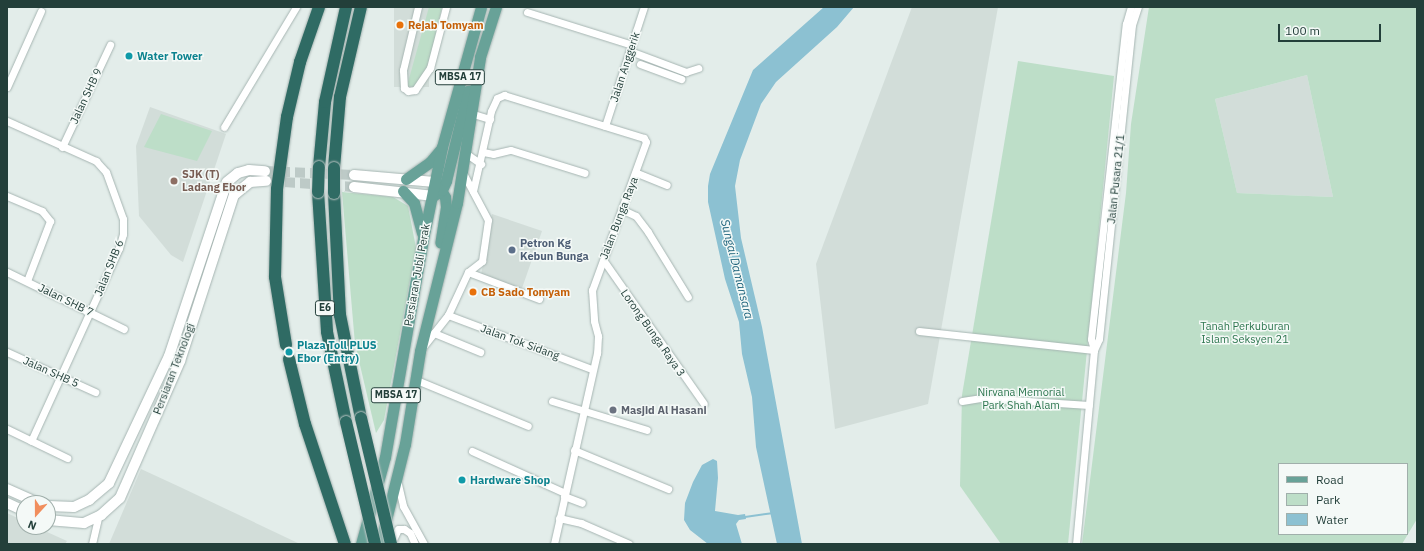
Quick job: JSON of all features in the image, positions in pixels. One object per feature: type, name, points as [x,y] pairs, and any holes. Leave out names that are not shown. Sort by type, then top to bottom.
[{"type":"highway","points":[[286,346],[275,277],[277,189],[287,117],[300,62],[319,7]]},
{"type":"highway","name":"E6","points":[[346,7],[325,102],[318,192],[327,332],[346,422],[375,544]]},
{"type":"highway","name":"E6","points":[[361,7],[340,97],[334,168],[340,315],[361,418],[391,544]]},
{"type":"highway","points":[[289,359],[305,424],[345,544]]},
{"type":"main road","name":"Persiaran Jubli Perak","points":[[360,544],[385,457],[423,239],[437,189],[442,147],[481,7]]},
{"type":"main road","name":"Persiaran Jubli Perak","points":[[380,544],[397,470],[405,444],[414,379],[440,273],[462,169],[480,57],[496,7]]},
{"type":"main road","points":[[354,187],[403,191],[437,189],[446,181],[459,119],[480,57]]},
{"type":"main road","points":[[406,179],[430,162],[442,147]]},
{"type":"main road","name":"Persiaran Teknologi","points":[[56,506],[74,507],[89,500],[109,483],[169,356],[227,182],[238,173],[249,170],[265,176],[250,182],[234,195],[180,361],[120,498],[98,517],[84,522],[56,520]]},
{"type":"main road","points":[[354,175],[406,179],[437,189],[446,207],[439,249],[440,273]]},
{"type":"main road","points":[[403,191],[409,195],[417,209],[423,239]]},
{"type":"main road","points":[[7,489],[20,495]]},
{"type":"street","points":[[224,127],[296,7]]},
{"type":"street","points":[[418,7],[403,70],[404,88],[408,92],[415,90],[430,68],[446,7]]},
{"type":"street","name":"Jalan Anggerik","points":[[605,126],[644,7]]},
{"type":"street","name":"Jalan Pusara 21/1","points":[[1076,544],[1090,405],[1094,350],[1091,339],[1126,24],[1131,7]]},
{"type":"street","name":"Jalan Pusara 21/1","points":[[1094,350],[1099,339],[1132,25],[1138,7]]},
{"type":"street","points":[[7,87],[41,11]]},
{"type":"street","points":[[527,12],[631,48],[654,60],[686,72],[698,68]]},
{"type":"street","name":"Jalan SHB 9","points":[[62,146],[110,45]]},
{"type":"street","points":[[652,68],[654,60]]},
{"type":"street","points":[[640,64],[681,78]]},
{"type":"street","name":"Jalan Bunga Raya","points":[[473,191],[494,102],[504,95],[644,138],[645,146],[637,173],[592,290],[594,322],[598,336],[597,354],[592,369],[554,544]]},
{"type":"street","points":[[470,113],[490,119]]},
{"type":"street","name":"Jalan SHB 6","points":[[7,121],[96,161],[106,172],[123,219],[123,234],[119,248],[31,441]]},
{"type":"street","points":[[483,152],[494,154],[511,150],[585,173]]},
{"type":"street","points":[[464,152],[480,164]]},
{"type":"street","points":[[420,351],[448,315],[468,272],[482,261],[488,220],[462,169]]},
{"type":"street","points":[[637,173],[666,185]]},
{"type":"street","points":[[7,196],[42,212],[50,221],[27,281]]},
{"type":"street","points":[[624,210],[636,216],[648,232],[688,296]]},
{"type":"street","name":"Lorong Bunga Raya 3","points":[[604,261],[704,404]]},
{"type":"street","name":"Jalan SHB 7","points":[[7,272],[124,328]]},
{"type":"street","points":[[468,272],[539,299]]},
{"type":"street","name":"Jalan Tok Sidang","points":[[448,315],[592,369]]},
{"type":"street","points":[[919,330],[1094,350]]},
{"type":"street","points":[[434,334],[480,352]]},
{"type":"street","name":"Jalan SHB 5","points":[[7,352],[95,392]]},
{"type":"street","points":[[414,379],[528,426]]},
{"type":"street","points":[[962,400],[982,398],[1090,405]]},
{"type":"street","points":[[552,400],[646,430]]},
{"type":"street","points":[[7,429],[67,458]]},
{"type":"street","points":[[574,450],[668,489]]},
{"type":"street","points":[[472,451],[582,503]]},
{"type":"street","points":[[397,470],[398,491],[403,506],[424,544]]},
{"type":"street","points":[[92,544],[93,533],[98,517]]},
{"type":"street","points":[[559,518],[581,523],[629,544]]},
{"type":"street","points":[[84,522],[93,533]]},
{"type":"street","points":[[391,544],[394,533],[398,529],[404,529],[410,533],[415,544]]},
{"type":"shaded area","points":[[394,7],[429,7],[429,87],[394,87]]},
{"type":"shaded area","points":[[912,7],[998,7],[928,404],[835,429],[816,264]]},
{"type":"shaded area","points":[[1307,75],[1333,197],[1237,193],[1215,99]]},
{"type":"shaded area","name":"SJK (T) Ladang Ebor","points":[[150,107],[226,134],[183,262],[171,255],[139,216],[136,146]]},
{"type":"shaded area","points":[[492,214],[542,231],[521,291],[481,275]]},
{"type":"shaded area","points":[[141,469],[180,487],[300,544],[109,544]]},
{"type":"shaded area","points":[[7,513],[16,517],[16,535],[54,535],[67,541],[65,544],[7,544]]},
{"type":"green space","points":[[429,7],[442,7],[428,69],[414,87],[407,86]]},
{"type":"green space","name":"Tanah Perkuburan Islam Seksyen 21","points":[[1149,7],[1417,7],[1417,519],[1408,534],[1408,463],[1278,463],[1278,535],[1407,535],[1402,544],[1082,544],[1126,193],[1131,124]],"holes":[[[1307,75],[1333,197],[1237,193],[1215,99]]]},
{"type":"green space","name":"Nirvana Memorial Park Shah Alam","points":[[1018,61],[1114,76],[1068,544],[1001,544],[960,486],[962,395]]},
{"type":"green space","points":[[161,114],[212,131],[197,161],[144,147]]},
{"type":"green space","points":[[342,192],[393,197],[408,206],[416,248],[384,420],[376,433],[355,344]]},
{"type":"water","name":"Sungai Damansara","points":[[824,7],[854,7],[837,27],[776,82],[761,104],[740,160],[735,186],[741,238],[762,327],[802,544],[777,544],[756,447],[752,397],[742,354],[739,322],[725,279],[708,202],[708,186],[710,174],[753,70]]},
{"type":"water","points":[[713,459],[717,461],[718,478],[715,511],[738,515],[745,514],[746,519],[739,520],[736,524],[742,544],[708,544],[690,530],[684,520],[685,503],[693,482],[702,465]]},
{"type":"waterway","points":[[745,517],[772,513]]},
{"type":"tunnel","points":[[265,171],[354,175]]},
{"type":"tunnel","points":[[270,181],[354,187]]},
{"type":"place","name":"Rejab Tomyam","points":[[400,25]]},
{"type":"place","name":"Water Tower","points":[[129,56]]},
{"type":"place","name":"SJK (T) Ladang Ebor","points":[[174,181]]},
{"type":"place","name":"Petron Kg Kebun Bunga","points":[[512,250]]},
{"type":"place","name":"CB Sado Tomyam","points":[[473,292]]},
{"type":"place","name":"Plaza Toll PLUS Ebor (Entry)","points":[[289,352]]},
{"type":"place","name":"Masjid Al Hasani","points":[[613,410]]},
{"type":"place","name":"Hardware Shop","points":[[462,480]]}]
